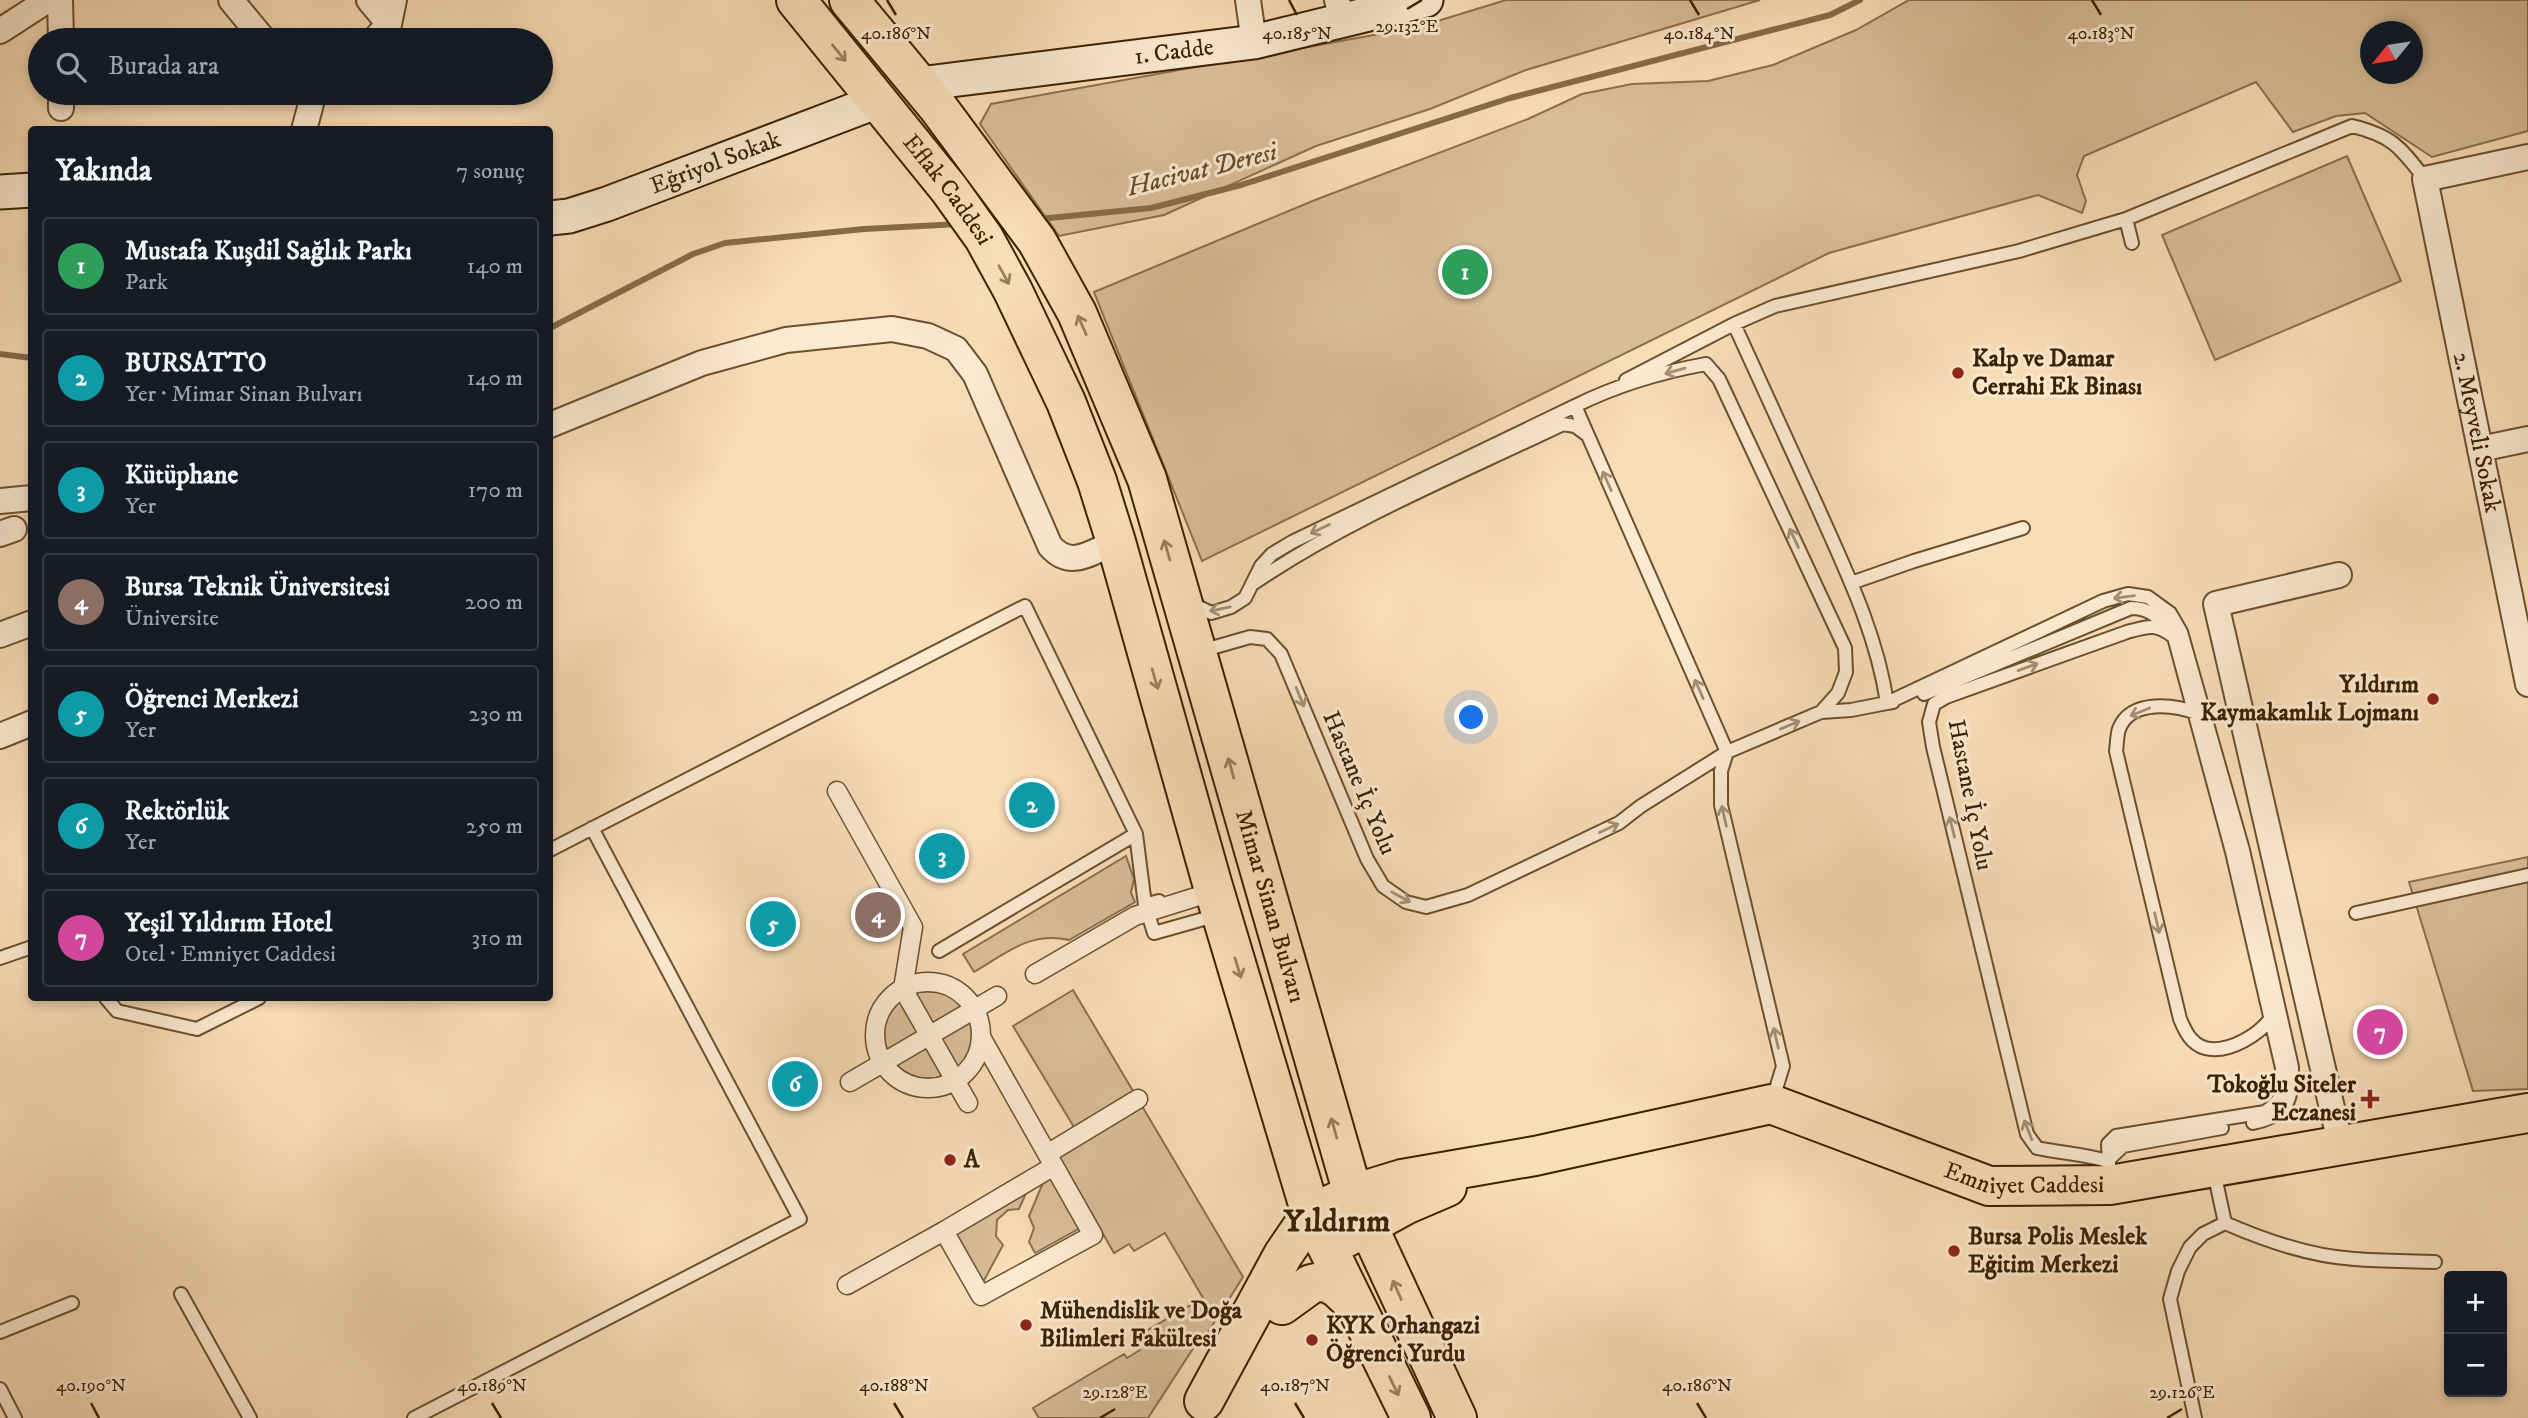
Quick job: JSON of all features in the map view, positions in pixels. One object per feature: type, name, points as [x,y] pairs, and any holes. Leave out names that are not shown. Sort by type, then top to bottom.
[{"type":"main road","name":"Eflak Caddesi","points":[[796,0],[949,189],[984,238],[1013,291],[1066,402]]},
{"type":"main road","name":"Eflak Caddesi","points":[[849,0],[928,95],[1037,241],[1077,313],[1110,387]]},
{"type":"main road","name":"1. Cadde","points":[[928,95],[1254,42],[1339,10],[1426,0]]},
{"type":"main road","name":"Eğriyol Sokak","points":[[553,218],[569,216],[607,204],[886,111]]},
{"type":"main road","points":[[0,192],[28,190]]},
{"type":"main road","name":"Mimar Sinan Bulvarı","points":[[1110,387],[1147,479],[1360,1209],[1457,1418]]},
{"type":"main road","name":"Mimar Sinan Bulvarı","points":[[1066,402],[1097,481],[1116,542],[1216,896],[1311,1214],[1410,1418]]},
{"type":"main road","points":[[1097,481],[1114,495],[1125,511],[1153,606],[1168,641],[1183,653],[1197,652]]},
{"type":"main road","points":[[1198,1410],[1276,1266],[1311,1214],[1405,1205],[1457,1183],[1535,1156],[1771,1104]]},
{"type":"main road","name":"Emniyet Caddesi","points":[[1771,1104],[1989,1186],[2109,1173],[2213,1168],[2528,1113]]},
{"type":"main road","points":[[1198,1410],[1282,1305],[1306,1267],[1327,1249],[1360,1209]]},
{"type":"main road","points":[[1282,1305],[1311,1284],[1325,1281],[1355,1305]]},
{"type":"street","points":[[0,31],[48,0]]},
{"type":"street","points":[[60,0],[61,28]]},
{"type":"street","points":[[231,0],[254,28]]},
{"type":"street","points":[[369,0],[380,28]]},
{"type":"street","points":[[383,28],[394,0]]},
{"type":"street","points":[[1248,0],[1254,42]]},
{"type":"street","points":[[305,126],[310,105]]},
{"type":"street","points":[[2425,179],[2528,156]]},
{"type":"street","name":"2. Meyveli Sokak","points":[[2425,179],[2528,684]]},
{"type":"street","points":[[553,424],[702,363],[786,340],[892,329],[928,336],[956,349],[975,374],[1050,546],[1060,557],[1073,559],[1116,542]]},
{"type":"street","points":[[2480,449],[2528,439]]},
{"type":"street","points":[[1,501],[28,498]]},
{"type":"street","points":[[2339,575],[2216,604],[2252,848],[2341,1147]]},
{"type":"street","points":[[0,635],[28,624]]},
{"type":"street","points":[[0,736],[28,725]]},
{"type":"street","points":[[837,791],[913,927],[903,989],[968,1103]]},
{"type":"street","points":[[1035,974],[1147,909],[1216,896]]},
{"type":"street","points":[[920,982],[943,984],[962,994],[975,1009],[981,1026],[978,1055],[961,1077],[955,1080],[933,1088],[912,1086],[895,1077],[878,1054],[875,1031],[881,1010],[896,992],[920,982]]},
{"type":"street","points":[[850,1082],[997,996]]},
{"type":"street","points":[[944,1231],[981,1296],[1093,1235],[981,1037]]},
{"type":"street","points":[[847,1285],[944,1231],[1138,1099]]},
{"type":"lane","points":[[1180,594],[1211,613],[1231,607],[1245,598],[1261,566],[1272,554],[1292,542],[1591,398],[1734,324],[1788,303],[2019,251],[2126,219],[2352,126],[2377,132],[2400,146],[2425,179]]},
{"type":"lane","points":[[2126,219],[2132,243]]},
{"type":"lane","points":[[1734,324],[1851,583],[1882,670],[1887,703],[1915,697],[2131,608],[2144,608],[2158,616],[2174,637]]},
{"type":"lane","points":[[1591,398],[1684,368],[1706,364],[1718,379],[1845,648],[1846,672],[1838,694],[1821,712]]},
{"type":"lane","points":[[1574,406],[1727,752],[1721,771],[1721,805],[1783,1066],[1771,1104]]},
{"type":"lane","points":[[1254,583],[1280,565],[1392,504],[1563,424],[1575,426],[1587,434]]},
{"type":"lane","points":[[1851,583],[2023,528]]},
{"type":"lane","name":"Hastane İç Yolu","points":[[1197,652],[1250,637],[1267,639],[1281,654],[1367,859],[1383,886],[1406,902],[1426,907],[1468,895],[1619,824],[1641,806],[1727,752],[1821,712],[1887,703],[2103,601],[2128,594],[2148,597],[2170,613],[2181,632],[2200,714]]},
{"type":"lane","points":[[553,848],[1025,606],[1136,834],[1147,909]]},
{"type":"lane","name":"Hastane İç Yolu","points":[[2161,626],[2174,637],[2200,714],[2252,848],[2261,885],[2278,1004],[2292,1067],[2292,1094],[2284,1110],[2271,1119],[2123,1146],[2109,1173],[2082,1154],[2037,1148],[2027,1134],[1929,722],[1934,704],[1946,697],[2127,632],[2161,626]]},
{"type":"lane","points":[[2200,714],[2176,706],[2143,709],[2128,717],[2119,728],[2116,751],[2180,1019],[2189,1038],[2205,1048],[2222,1048],[2252,1036],[2271,1018],[2278,1004]]},
{"type":"lane","points":[[414,1418],[800,1219],[592,828]]},
{"type":"lane","points":[[939,951],[1136,834]]},
{"type":"lane","points":[[2356,913],[2528,875]]},
{"type":"lane","name":"Hastane İç Yolu","points":[[2109,1173],[2108,1144],[2116,1136],[2265,1112],[2276,1104],[2283,1092],[2282,1068],[2271,1018],[2261,885]]},
{"type":"lane","points":[[0,958],[28,948]]},
{"type":"lane","points":[[109,1001],[117,1011],[197,1029],[253,1001]]},
{"type":"lane","points":[[2213,1168],[2225,1223]]},
{"type":"lane","points":[[2195,1418],[2170,1299],[2178,1271],[2190,1247],[2203,1234],[2225,1223],[2262,1238],[2317,1254],[2353,1259],[2435,1262]]},
{"type":"lane","points":[[181,1294],[250,1418]]},
{"type":"lane","points":[[0,1332],[72,1303]]},
{"type":"lane","points":[[0,1389],[15,1418]]},
{"type":"shaded area","points":[[1506,0],[1760,0],[1526,70],[1430,109],[1316,146],[1164,215],[1059,236],[980,124],[991,104],[1418,27]]},
{"type":"shaded area","points":[[1909,0],[2528,0],[2528,131],[2432,157],[2365,113],[2336,116],[2293,132],[2256,82],[2084,156],[2077,175],[2086,201],[2082,213],[2038,195],[1829,253],[1202,561],[1094,292],[1315,200],[1528,119],[1582,94],[1632,84],[1708,81],[1773,65],[1856,30]]},
{"type":"shaded area","points":[[2347,156],[2401,281],[2215,360],[2162,235]]},
{"type":"shaded area","points":[[1126,856],[1134,879],[1131,893],[1135,902],[1069,940],[1042,939],[1019,945],[974,972],[963,954]]},
{"type":"shaded area","points":[[2528,857],[2528,1089],[2473,1091],[2409,882]]},
{"type":"shaded area","points":[[931,988],[950,994],[965,1007],[932,1026],[912,992]]},
{"type":"shaded area","points":[[1073,990],[1133,1091],[1074,1127],[1013,1026]]},
{"type":"shaded area","points":[[900,999],[920,1034],[888,1053],[884,1038],[885,1024],[890,1011]]},
{"type":"shaded area","points":[[972,1019],[972,1046],[958,1069],[940,1038]]},
{"type":"shaded area","points":[[926,1045],[945,1077],[918,1077],[895,1063]]},
{"type":"shaded area","points":[[1142,1106],[1243,1277],[1198,1348],[1196,1344],[1148,1418],[1039,1418],[1033,1408],[1124,1354],[1127,1358],[1140,1350],[1134,1338],[1203,1298],[1165,1233],[1134,1251],[1129,1244],[1114,1253],[1058,1155]]},
{"type":"shaded area","points":[[1049,1175],[1080,1228],[1035,1253],[1029,1242],[1034,1228],[1029,1216],[1045,1178]]},
{"type":"shaded area","points":[[1030,1184],[1019,1209],[1008,1210],[997,1220],[996,1236],[1003,1245],[981,1286],[952,1235]]},
{"type":"waterway","name":"Hacivat Deresi","points":[[1039,219],[1151,208],[1241,185],[1510,98],[1830,15],[1860,0]]},
{"type":"waterway","name":"Hacivat Deresi","points":[[553,326],[693,254],[725,243],[864,229],[959,224]]},
{"type":"waterway","name":"Hacivat Deresi","points":[[0,354],[28,358]]},
{"type":"place","name":"Mustafa Kuşdil Sağlık Parkı","points":[[1465,272]]},
{"type":"place","name":"Kalp ve Damar Cerrahi Ek Binası","points":[[1958,373]]},
{"type":"place","name":"Yıldırım Kaymakamlık Lojmanı","points":[[2433,699]]},
{"type":"place","name":"BURSATTO","points":[[1032,805]]},
{"type":"place","name":"Kütüphane","points":[[942,856]]},
{"type":"place","name":"Bursa Teknik Üniversitesi","points":[[878,915]]},
{"type":"place","name":"Öğrenci Merkezi","points":[[773,924]]},
{"type":"place","name":"Yeşil Yıldırım Hotel","points":[[2380,1032]]},
{"type":"place","name":"Rektörlük","points":[[795,1084]]},
{"type":"place","name":"Tokoğlu Siteler Eczanesi","points":[[2370,1099]]},
{"type":"place","name":"A","points":[[950,1160]]},
{"type":"place","name":"Bursa Polis Meslek Eğitim Merkezi","points":[[1954,1251]]},
{"type":"place","name":"Mühendislik ve Doğa Bilimleri Fakültesi","points":[[1026,1325]]},
{"type":"place","name":"KYK Orhangazi Öğrenci Yurdu","points":[[1312,1340]]},
{"type":"district","name":"Yıldırım","points":[[1337,1222]]}]
